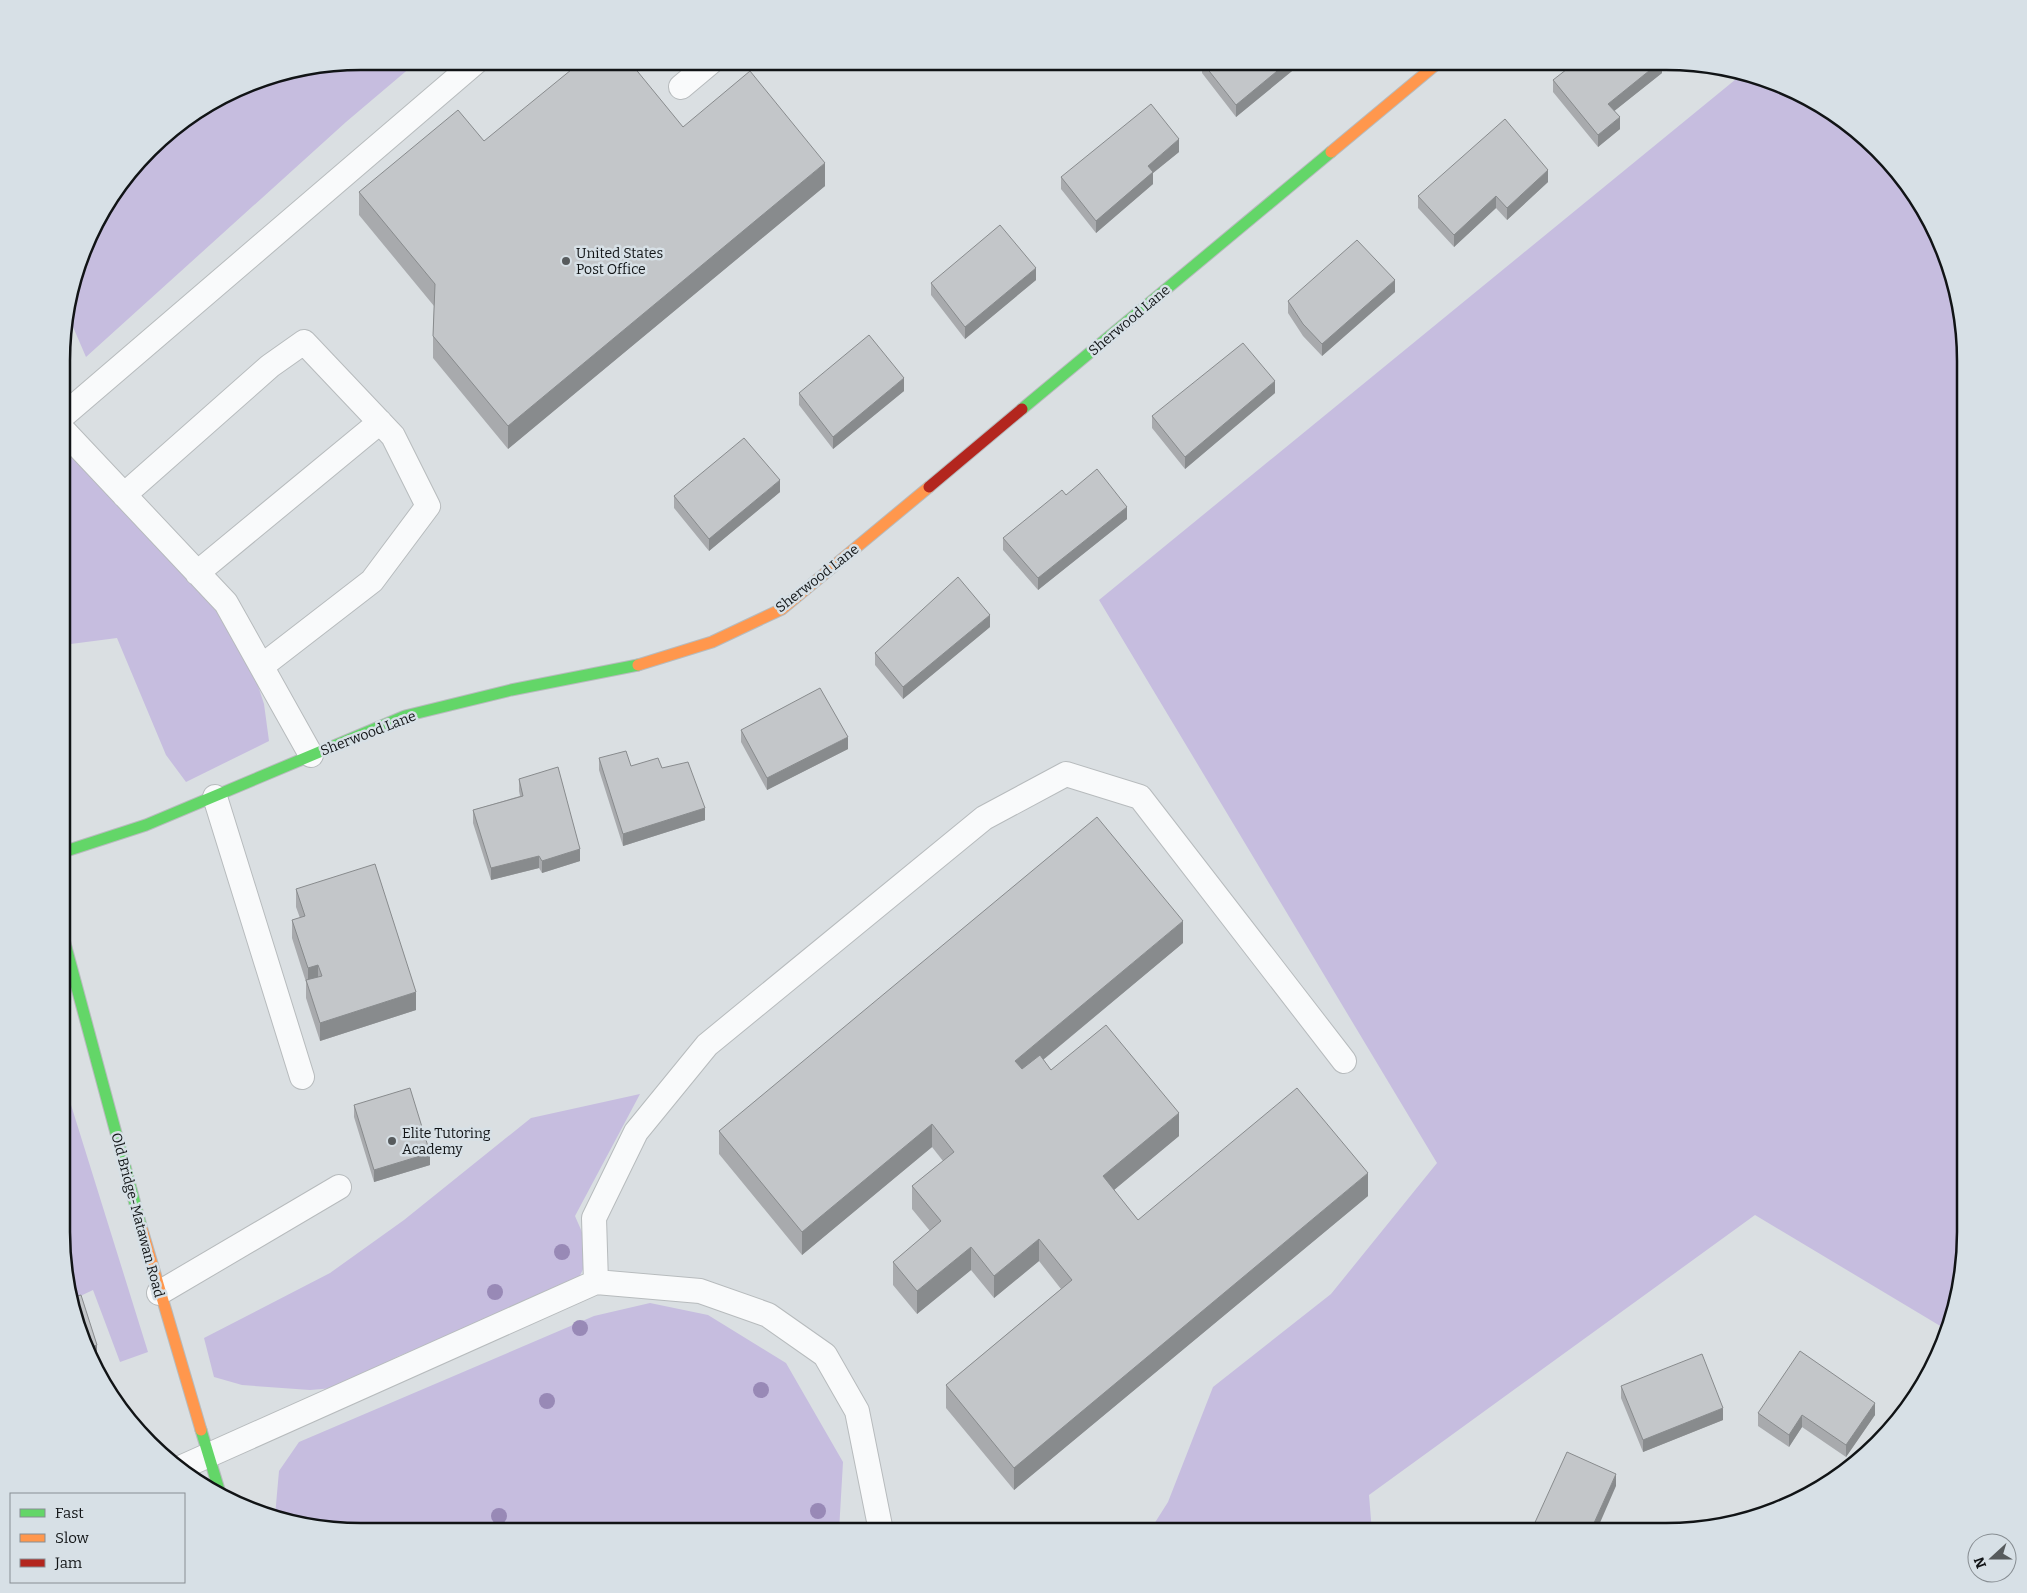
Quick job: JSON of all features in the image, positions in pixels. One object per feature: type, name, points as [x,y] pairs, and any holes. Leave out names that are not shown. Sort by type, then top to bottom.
[{"type":"street","name":"Sherwood Lane","points":[[70,850],[146,825],[405,716],[511,690],[646,663],[712,642],[782,609],[1429,70]]},
{"type":"street","name":"Old Bridge-Matawan Road","points":[[70,962],[159,1293],[218,1485]]},
{"type":"lane","points":[[70,410],[466,70]]},
{"type":"lane","points":[[681,87],[701,70]]},
{"type":"lane","points":[[124,495],[270,366],[304,342],[393,436],[428,506],[372,581],[262,666]]},
{"type":"lane","points":[[197,573],[380,422]]},
{"type":"lane","points":[[70,437],[226,603],[311,755]]},
{"type":"lane","points":[[596,1282],[594,1218],[636,1132],[707,1045],[984,818],[1066,774],[1140,797],[1344,1061]]},
{"type":"lane","points":[[215,797],[302,1078]]},
{"type":"lane","points":[[159,1293],[339,1187]]},
{"type":"lane","points":[[187,1465],[596,1282],[700,1291],[768,1315],[825,1355],[857,1411],[879,1523]]},
{"type":"shaded area","points":[[407,70],[346,122],[86,357],[72,324],[85,267],[100,232],[119,199],[142,169],[169,142],[215,109],[267,85],[323,72]]},
{"type":"shaded area","points":[[1736,79],[1760,85],[1795,100],[1828,119],[1858,142],[1885,169],[1918,215],[1942,267],[1955,323],[1957,361],[1957,1232],[1955,1270],[1942,1327],[1755,1215],[1369,1495],[1371,1523],[1155,1523],[1168,1502],[1213,1387],[1331,1294],[1437,1163],[1099,600]]},
{"type":"shaded area","points":[[70,454],[238,625],[264,704],[269,741],[186,782],[166,755],[117,638],[70,644]]},
{"type":"shaded area","points":[[640,1094],[575,1216],[587,1249],[585,1264],[576,1282],[399,1356],[334,1388],[310,1390],[242,1385],[214,1377],[204,1338],[330,1273],[404,1220],[531,1118]]},
{"type":"shaded area","points":[[70,1102],[148,1352],[120,1362],[93,1290],[78,1297],[72,1270],[70,1232]]},
{"type":"shaded area","points":[[650,1303],[708,1315],[786,1363],[843,1462],[839,1523],[361,1523],[323,1521],[276,1510],[279,1471],[299,1442],[594,1316]]},
{"type":"building","name":"United States Post Office","points":[[571,70],[636,70],[683,127],[750,71],[825,163],[508,426],[433,336],[435,284],[359,192],[458,110],[484,141]]},
{"type":"building","points":[[1208,70],[1278,70],[1236,105]]},
{"type":"building","points":[[1566,70],[1650,70],[1608,104],[1620,117],[1598,135],[1553,80]]},
{"type":"building","points":[[1151,104],[1179,139],[1148,166],[1153,172],[1096,221],[1061,177]]},
{"type":"building","points":[[1505,119],[1548,170],[1507,208],[1496,196],[1454,235],[1418,196]]},
{"type":"building","points":[[1000,225],[1036,268],[965,327],[931,283]]},
{"type":"building","points":[[1357,240],[1395,280],[1322,344],[1303,324],[1288,301]]},
{"type":"building","points":[[869,335],[904,378],[833,437],[799,393]]},
{"type":"building","points":[[1243,343],[1275,381],[1185,457],[1152,416]]},
{"type":"building","points":[[744,438],[780,480],[709,539],[674,496]]},
{"type":"building","points":[[1097,469],[1127,507],[1038,578],[1003,538],[1062,490],[1066,495]]},
{"type":"building","points":[[958,577],[990,615],[903,687],[875,653]]},
{"type":"building","points":[[820,688],[848,737],[767,778],[741,730]]},
{"type":"building","points":[[626,751],[631,766],[658,758],[662,768],[688,762],[705,808],[623,834],[599,758]]},
{"type":"building","points":[[558,767],[580,849],[542,861],[539,856],[491,868],[473,810],[523,796],[519,779]]},
{"type":"building","points":[[1097,817],[1183,921],[1015,1061],[1022,1069],[1040,1055],[1051,1070],[1106,1025],[1179,1113],[1103,1176],[1138,1220],[1297,1088],[1368,1173],[1014,1468],[946,1385],[1072,1280],[1039,1239],[994,1276],[971,1247],[917,1291],[893,1262],[941,1221],[912,1186],[954,1152],[932,1124],[802,1232],[719,1131]]},
{"type":"building","points":[[375,864],[416,992],[320,1023],[306,980],[322,976],[318,965],[308,968],[292,920],[305,916],[296,889]]},
{"type":"building","name":"Elite Tutoring Academy","points":[[410,1088],[430,1153],[374,1170],[354,1105]]},
{"type":"building","points":[[81,1295],[97,1345],[93,1346],[92,1344],[77,1296]]},
{"type":"building","points":[[1800,1351],[1875,1403],[1846,1445],[1802,1415],[1789,1435],[1758,1413]]},
{"type":"building","points":[[1702,1354],[1723,1408],[1643,1440],[1621,1386]]},
{"type":"building","points":[[1567,1452],[1616,1474],[1594,1523],[1535,1523]]},
{"type":"traffic: fast","points":[[1022,409],[1331,152]]},
{"type":"traffic: fast","points":[[70,850],[146,825],[405,716],[511,690],[638,665]]},
{"type":"traffic: fast","points":[[70,962],[141,1226]]},
{"type":"traffic: fast","points":[[201,1430],[218,1485]]},
{"type":"traffic: slow","points":[[1331,152],[1429,70]]},
{"type":"traffic: slow","points":[[638,665],[712,642],[782,609],[929,487]]},
{"type":"traffic: slow","points":[[141,1226],[201,1430]]},
{"type":"traffic: jam","points":[[929,487],[1022,409]]},
{"type":"place","name":"United States Post Office","points":[[566,261]]},
{"type":"place","name":"Elite Tutoring Academy","points":[[392,1141]]}]
